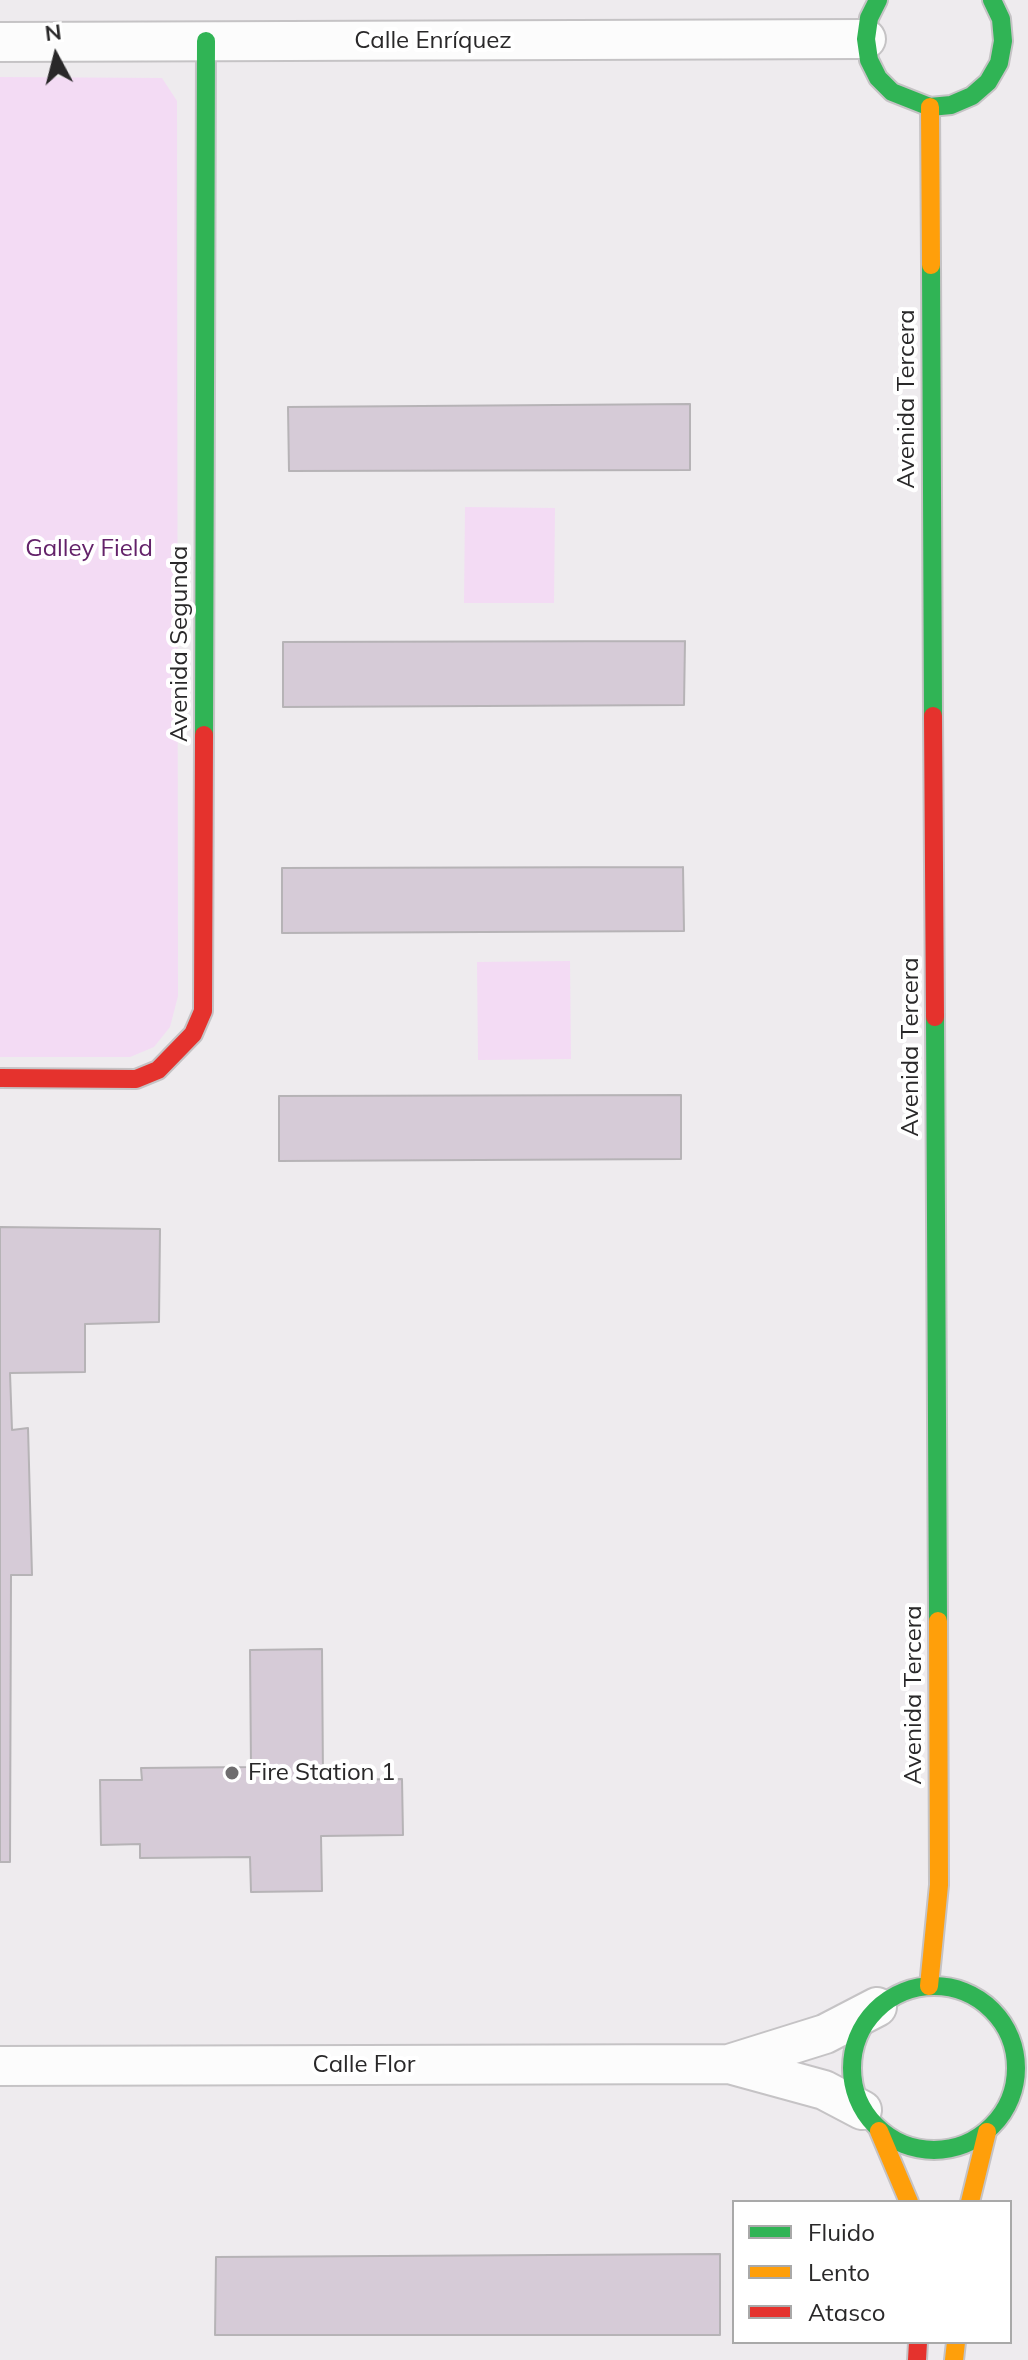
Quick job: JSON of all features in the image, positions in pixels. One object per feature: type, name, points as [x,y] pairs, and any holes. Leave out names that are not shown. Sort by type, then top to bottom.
[{"type":"street","points":[[878,0],[869,18],[866,39],[869,60],[878,78],[892,92],[930,107],[951,105],[972,96],[988,82],[999,63],[1003,41],[1001,19],[992,0]]},
{"type":"street","name":"Calle Enríquez","points":[[0,42],[866,39]]},
{"type":"street","name":"Avenida Segunda","points":[[0,1078],[136,1079],[158,1070],[176,1055],[193,1034],[203,1011],[206,41]]},
{"type":"street","points":[[1003,41],[1028,41]]},
{"type":"street","name":"Avenida Tercera","points":[[929,1986],[939,1885],[930,107]]},
{"type":"street","points":[[870,2120],[899,2143],[921,2150],[944,2151],[967,2145],[987,2132],[1003,2114],[1013,2092],[1017,2068],[1013,2042],[1000,2018],[980,1999],[956,1988],[929,1986],[901,1992],[877,2007],[860,2030],[851,2057],[852,2084],[908,2200]]},
{"type":"street","name":"Calle Flor","points":[[729,2064],[825,2034],[877,2007]]},
{"type":"street","points":[[1000,2018],[1028,2027]]},
{"type":"street","name":"Calle Flor","points":[[0,2066],[729,2064],[824,2090],[870,2120]]},
{"type":"street","points":[[1003,2114],[1028,2107]]},
{"type":"street","points":[[970,2200],[987,2132]]},
{"type":"green space","name":"Galley Field","points":[[0,77],[162,78],[177,101],[178,996],[170,1027],[154,1047],[130,1057],[0,1057]]},
{"type":"green space","points":[[465,507],[555,508],[554,603],[464,603]]},
{"type":"green space","points":[[570,961],[571,1059],[478,1060],[477,962]]},
{"type":"building","points":[[690,404],[690,470],[289,471],[288,407]]},
{"type":"building","points":[[685,641],[684,705],[283,707],[283,642]]},
{"type":"building","points":[[683,867],[684,931],[282,933],[282,868]]},
{"type":"building","points":[[681,1095],[681,1159],[279,1161],[279,1096]]},
{"type":"building","points":[[0,1227],[160,1229],[159,1322],[85,1324],[85,1372],[10,1373],[12,1430],[28,1428],[32,1575],[11,1575],[10,1862],[0,1862]]},
{"type":"building","name":"Fire Station 1","points":[[322,1649],[323,1780],[402,1779],[403,1835],[321,1836],[322,1891],[251,1892],[250,1857],[140,1858],[140,1844],[101,1845],[100,1780],[142,1780],[141,1768],[251,1767],[250,1650]]},
{"type":"building","points":[[720,2254],[720,2335],[215,2335],[216,2257]]},
{"type":"traffic: fast","points":[[878,0],[869,18],[866,39],[869,60],[878,78],[892,92],[930,107],[951,105],[972,96],[988,82],[999,63],[1003,41],[1001,19],[992,0]]},
{"type":"traffic: fast","points":[[204,735],[206,41]]},
{"type":"traffic: fast","points":[[931,265],[933,716]]},
{"type":"traffic: fast","points":[[935,1017],[938,1621]]},
{"type":"traffic: fast","points":[[934,1986],[966,1992],[992,2010],[1010,2036],[1016,2068],[1010,2100],[992,2126],[966,2144],[934,2150],[902,2144],[876,2126],[858,2100],[852,2068],[858,2036],[876,2010],[902,1992],[934,1986]]},
{"type":"traffic: slow","points":[[930,107],[931,265]]},
{"type":"traffic: slow","points":[[929,1986],[939,1885],[938,1621]]},
{"type":"traffic: slow","points":[[879,2131],[908,2200]]},
{"type":"traffic: slow","points":[[970,2200],[987,2132]]},
{"type":"traffic: slow","points":[[954,2360],[956,2344]]},
{"type":"traffic: jam","points":[[933,716],[935,1017]]},
{"type":"traffic: jam","points":[[0,1078],[136,1079],[158,1070],[193,1034],[203,1011],[204,735]]},
{"type":"traffic: jam","points":[[917,2360],[918,2344]]},
{"type":"place","name":"Fire Station 1","points":[[232,1773]]}]
